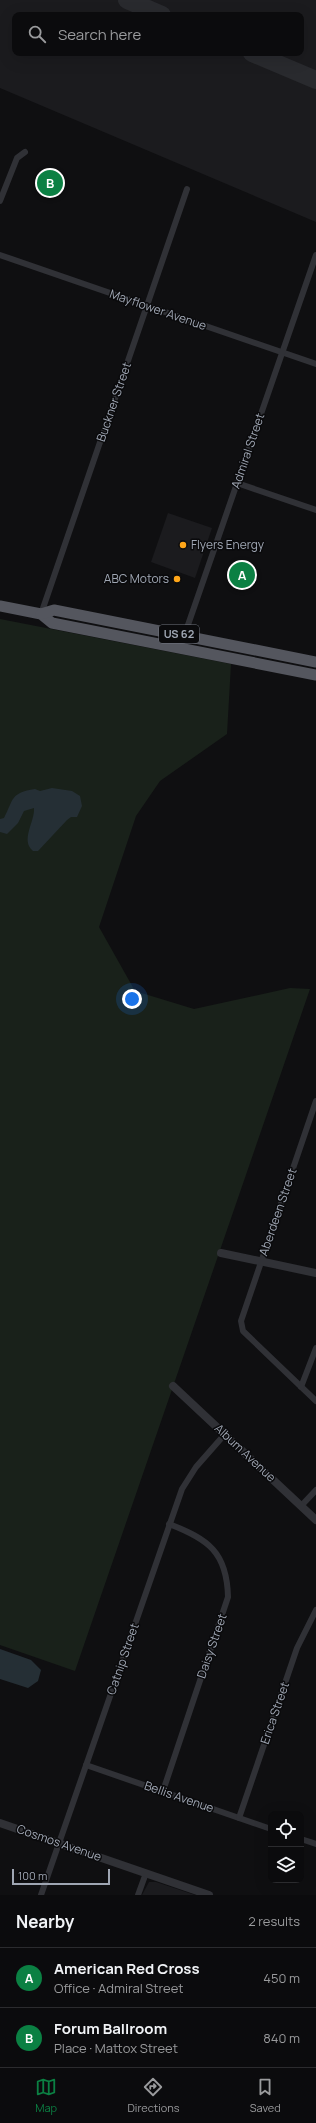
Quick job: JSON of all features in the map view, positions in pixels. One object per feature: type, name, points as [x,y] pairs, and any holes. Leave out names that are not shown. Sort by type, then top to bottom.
[{"type":"highway","name":"US 62","points":[[0,606],[42,614],[54,610],[316,662]]},
{"type":"highway","name":"US 62","points":[[42,614],[52,623],[316,675]]},
{"type":"street","points":[[0,201],[17,158],[25,152]]},
{"type":"street","name":"Buckner Street","points":[[42,614],[187,189]]},
{"type":"street","name":"Admiral Street","points":[[180,648],[316,254]]},
{"type":"street","name":"Mayflower Avenue","points":[[0,255],[316,364]]},
{"type":"street","points":[[237,483],[316,510]]},
{"type":"street","name":"Aberdeen Street","points":[[301,1387],[243,1331],[241,1324],[243,1313],[260,1262],[316,1101]]},
{"type":"street","points":[[221,1253],[316,1273]]},
{"type":"street","points":[[316,1348],[301,1387],[316,1401]]},
{"type":"street","name":"Album Avenue","points":[[173,1386],[316,1520]]},
{"type":"street","name":"Catnip Street","points":[[41,1895],[169,1524],[189,1477],[225,1434]]},
{"type":"street","points":[[301,1506],[316,1490]]},
{"type":"street","name":"Daisy Street","points":[[163,1791],[228,1597],[225,1571],[217,1554],[199,1537],[169,1524]]},
{"type":"street","name":"Erica Street","points":[[239,1818],[297,1648],[316,1610]]},
{"type":"street","name":"Bellis Avenue","points":[[86,1765],[268,1828]]},
{"type":"street","name":"Cosmos Avenue","points":[[0,1823],[209,1895]]},
{"type":"street","points":[[304,1840],[316,1843]]},
{"type":"street","points":[[138,1895],[146,1873]]},
{"type":"shaded area","points":[[0,0],[316,0],[316,222],[0,88]]},
{"type":"shaded area","points":[[168,513],[212,528],[195,578],[151,562]]},
{"type":"shaded area","points":[[0,619],[231,664],[227,734],[160,781],[136,816],[99,927],[135,991],[194,1009],[290,988],[310,989],[75,1671],[0,1645]]},
{"type":"shaded area","points":[[52,788],[72,791],[80,796],[82,806],[77,817],[71,817],[67,820],[38,851],[33,851],[29,847],[28,842],[34,808],[24,811],[18,823],[7,834],[0,832],[0,819],[4,818],[17,795],[35,789],[40,791]]},
{"type":"shaded area","points":[[0,1649],[31,1660],[41,1670],[38,1681],[28,1688],[0,1679]]},
{"type":"shaded area","points":[[149,1882],[156,1882],[195,1895],[142,1895]]},
{"type":"taxiway","points":[[127,0],[155,12]]},
{"type":"taxiway","points":[[259,56],[316,80]]},
{"type":"place","name":"Forum Ballroom","points":[[50,183]]},
{"type":"place","name":"Flyers Energy","points":[[183,545]]},
{"type":"place","name":"American Red Cross","points":[[242,575]]},
{"type":"place","name":"ABC Motors","points":[[177,579]]}]
